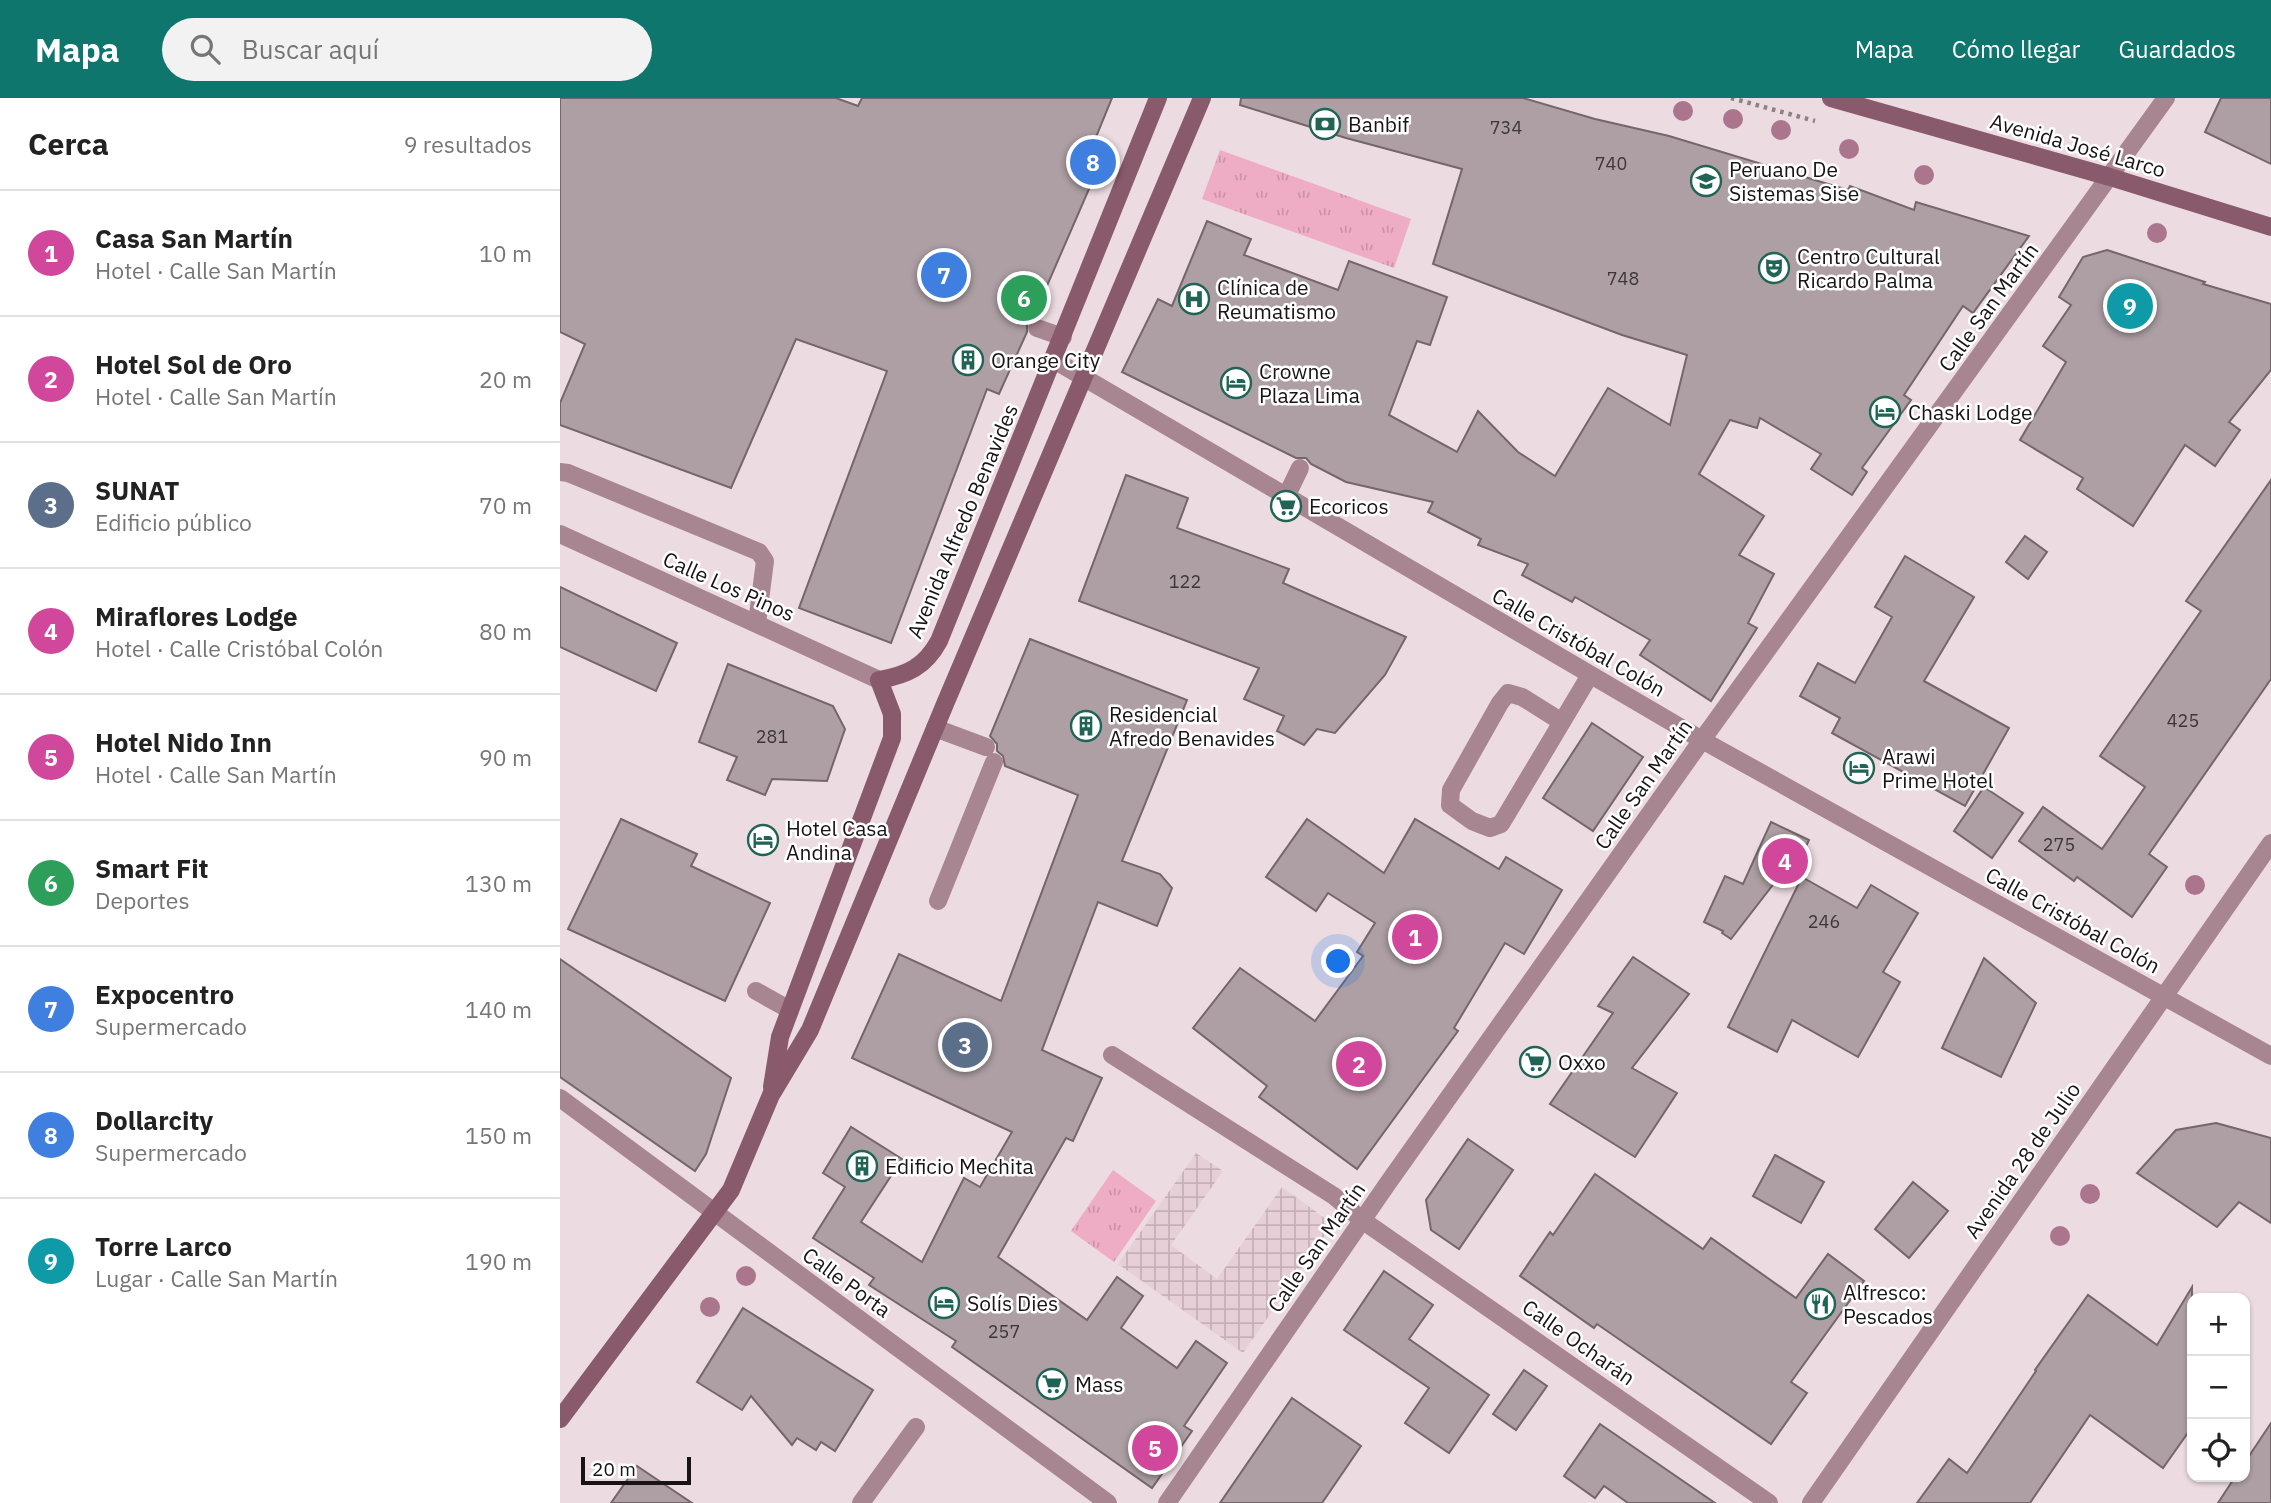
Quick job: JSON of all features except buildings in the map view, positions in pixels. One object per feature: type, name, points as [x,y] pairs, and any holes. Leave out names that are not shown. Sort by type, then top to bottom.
[{"type":"main road","name":"Avenida Alfredo Benavides","points":[[879,680],[907,673],[930,658],[939,641],[1158,98]]},
{"type":"main road","points":[[560,1419],[731,1190],[771,1095],[810,1030],[1202,98]]},
{"type":"main road","name":"Avenida José Larco","points":[[1832,98],[2110,177],[2271,227]]},
{"type":"main road","points":[[771,1095],[780,1037],[892,738],[892,714],[879,680]]},
{"type":"street","name":"Calle San Martín","points":[[1167,1503],[1362,1220],[1702,740],[2166,98]]},
{"type":"street","points":[[1037,328],[1063,337]]},
{"type":"street","name":"Calle Cristóbal Colón","points":[[1054,359],[1702,740],[2271,1056]]},
{"type":"street","points":[[1286,497],[1300,468]]},
{"type":"street","points":[[560,472],[759,552],[765,561],[757,623]]},
{"type":"street","name":"Calle Los Pinos","points":[[560,534],[879,680]]},
{"type":"street","points":[[1562,722],[1522,697],[1508,693],[1451,790],[1450,805],[1472,821],[1490,828],[1501,824],[1562,722],[1590,675]]},
{"type":"street","points":[[935,729],[990,754],[938,901]]},
{"type":"street","name":"Avenida 28 de Julio","points":[[1811,1503],[2271,844]]},
{"type":"street","points":[[756,991],[790,1010]]},
{"type":"street","name":"Calle Ocharán","points":[[1112,1055],[1334,1196],[1362,1220],[1769,1503]]},
{"type":"street","name":"Calle Porta","points":[[560,1098],[1108,1503]]},
{"type":"street","points":[[861,1503],[916,1427]]},
{"type":"shaded area","points":[[1196,1153],[1223,1171],[1171,1245],[1217,1279],[1282,1187],[1333,1224],[1243,1353],[1118,1264]]},
{"type":"green space","points":[[1220,150],[1411,219],[1394,268],[1202,199]]},
{"type":"green space","points":[[1113,1170],[1156,1201],[1114,1262],[1071,1231]]},
{"type":"place","name":"Banbif","points":[[1325,124]]},
{"type":"place","name":"Dollarcity","points":[[1093,162]]},
{"type":"place","name":"Peruano De Sistemas Sise","points":[[1706,181]]},
{"type":"place","name":"Centro Cultural Ricardo Palma","points":[[1774,268]]},
{"type":"place","name":"Expocentro","points":[[944,275]]},
{"type":"place","name":"Smart Fit","points":[[1024,298]]},
{"type":"place","name":"Clínica de Reumatismo","points":[[1194,299]]},
{"type":"place","name":"Torre Larco","points":[[2130,306]]},
{"type":"place","name":"Orange City","points":[[968,360]]},
{"type":"place","name":"Crowne Plaza Lima","points":[[1236,383]]},
{"type":"place","name":"Chaski Lodge","points":[[1885,412]]},
{"type":"place","name":"Ecoricos","points":[[1286,506]]},
{"type":"place","name":"Residencial Afredo Benavides","points":[[1086,726]]},
{"type":"place","name":"Arawi Prime Hotel","points":[[1859,768]]},
{"type":"place","name":"Hotel Casa Andina","points":[[763,840]]},
{"type":"place","name":"Miraflores Lodge","points":[[1785,861]]},
{"type":"place","name":"Casa San Martín","points":[[1415,937]]},
{"type":"place","name":"SUNAT","points":[[965,1045]]},
{"type":"place","name":"Oxxo","points":[[1535,1062]]},
{"type":"place","name":"Hotel Sol de Oro","points":[[1359,1064]]},
{"type":"place","name":"Edificio Mechita","points":[[862,1166]]},
{"type":"place","name":"Solís Dies","points":[[944,1303]]},
{"type":"place","name":"Alfresco: Pescados","points":[[1820,1304]]},
{"type":"place","name":"Mass","points":[[1052,1384]]},
{"type":"place","name":"Hotel Nido Inn","points":[[1155,1448]]}]
